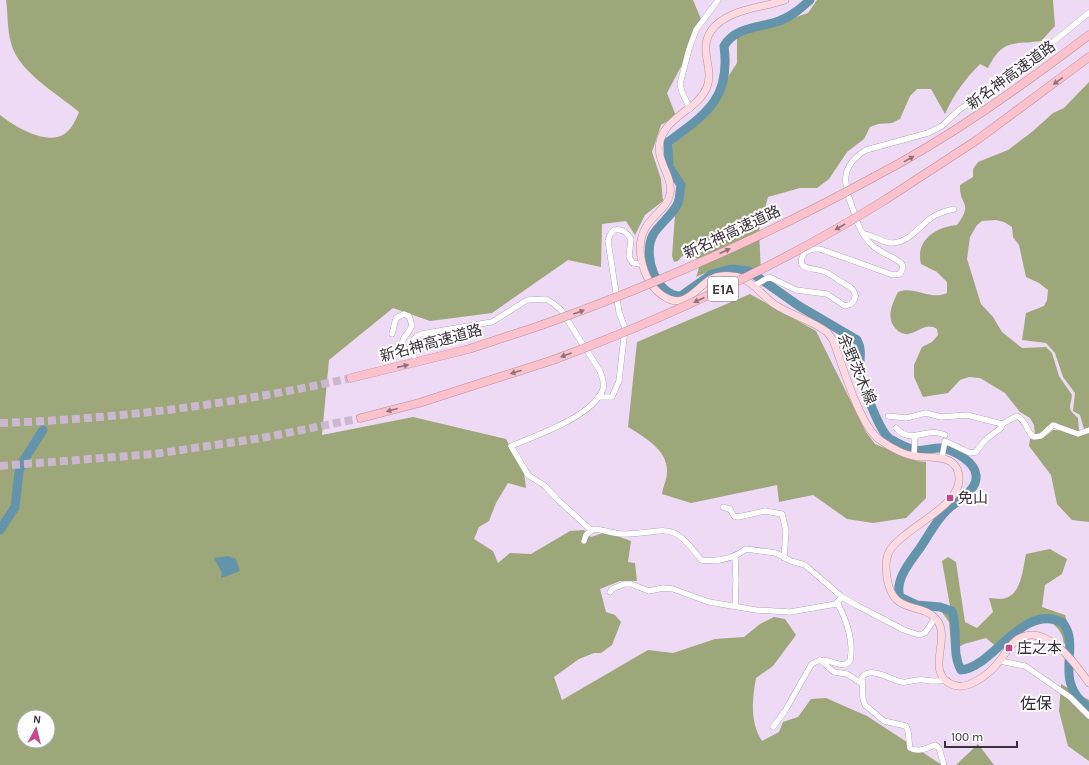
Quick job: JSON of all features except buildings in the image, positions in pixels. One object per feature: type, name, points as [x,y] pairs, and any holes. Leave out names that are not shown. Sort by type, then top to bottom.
[{"type":"highway","points":[[972,121],[1089,28]]},
{"type":"highway","name":"新名神高速道路","points":[[351,378],[469,349],[603,303],[686,269],[825,204],[910,158],[972,121],[1089,35]]},
{"type":"highway","name":"E1A","points":[[361,418],[418,403],[553,360],[655,321],[727,287],[811,244],[885,200],[977,140],[1089,57]]},
{"type":"main road","name":"余野茨木線","points":[[785,0],[733,14],[715,27],[709,36],[705,46],[708,75],[707,86],[702,95],[690,109],[666,129],[662,137],[660,156],[670,183],[670,193],[663,208],[654,214],[645,228],[641,238],[642,264],[654,287],[665,298],[675,301],[686,299],[709,280],[722,276],[741,277],[755,285],[774,304],[827,332],[833,340],[862,414],[872,432],[881,441],[914,455],[942,457]]},
{"type":"main road","points":[[942,457],[949,461],[957,470],[959,481],[957,488],[950,498],[895,544],[888,553],[886,564],[887,581],[895,597],[905,606],[926,612],[936,618],[941,625],[942,631],[939,669],[945,680],[954,687],[968,686],[979,679],[1000,661],[1017,640],[1029,635],[1039,635],[1049,640],[1072,660],[1089,683]]},
{"type":"street","points":[[690,109],[680,84],[689,49],[696,30],[718,0]]},
{"type":"street","points":[[755,285],[766,277],[772,278],[796,290],[827,294],[844,306],[848,305],[856,298],[854,290],[851,286],[826,272],[809,269],[803,264],[802,260],[805,252],[820,249],[893,275],[900,274],[904,268],[902,264],[877,250],[863,234],[846,188],[846,174],[854,160],[859,154],[872,147],[901,141],[942,126],[959,110],[1023,66],[1089,13]]},
{"type":"street","points":[[863,234],[883,242],[893,243],[903,240],[919,230],[931,218],[954,209]]},
{"type":"street","points":[[598,397],[612,396],[615,392],[619,381],[625,328],[619,312],[608,241],[610,234],[614,230],[624,230],[631,239],[629,258],[633,263],[642,264]]},
{"type":"street","points":[[392,334],[396,318],[404,314],[408,316],[412,325],[402,340],[402,344],[405,349],[413,353],[412,342],[415,337],[421,334],[483,325],[501,317],[527,300],[546,299],[561,310],[600,371],[603,380],[603,389],[598,397],[584,411],[573,418],[511,446],[528,474],[545,486],[559,501],[592,530],[594,529],[626,534],[658,530],[675,532],[687,540],[701,560],[708,561],[735,557],[746,549],[776,553],[784,558],[809,568],[842,597],[904,630],[919,634],[925,633],[936,618]]},
{"type":"street","points":[[888,416],[906,418],[926,414],[941,417],[967,415],[1002,424],[1017,416],[1024,420],[1032,436],[1034,437],[1041,436],[1053,425],[1078,434],[1089,430]]},
{"type":"street","points":[[896,428],[908,436],[937,431],[970,453],[976,452],[986,440],[1002,428],[1002,424]]},
{"type":"street","points":[[914,455],[915,436]]},
{"type":"street","points":[[942,457],[945,436]]},
{"type":"street","points":[[724,507],[730,510],[734,516],[738,517],[765,511],[782,514],[786,531],[784,558]]},
{"type":"street","points":[[584,541],[592,530]]},
{"type":"street","points":[[734,606],[736,580],[735,557]]},
{"type":"street","points":[[610,592],[612,589],[624,584],[631,584],[649,592],[664,588],[673,589],[709,602],[790,612],[837,602],[842,597]]},
{"type":"street","points":[[773,727],[785,711],[811,665],[820,660],[826,660],[844,665],[850,661],[849,635],[842,611],[837,602]]},
{"type":"street","points":[[820,660],[834,672],[847,674],[861,683]]},
{"type":"street","points":[[1000,661],[1025,666],[1070,697],[1089,716]]},
{"type":"street","points":[[944,765],[939,748],[935,745],[920,750],[913,750],[910,748],[909,730],[906,726],[884,721],[865,705],[862,699],[861,683],[862,678],[868,673],[874,673],[904,682],[920,679],[931,682],[945,680]]},
{"type":"green space","points":[[6,0],[693,0],[701,19],[685,59],[667,93],[676,116],[661,125],[652,152],[661,179],[663,201],[645,215],[635,235],[626,221],[602,224],[601,267],[568,260],[492,313],[430,321],[393,308],[329,360],[322,435],[413,417],[506,439],[524,473],[526,488],[508,483],[496,503],[489,521],[479,527],[474,539],[493,551],[498,563],[510,553],[531,554],[570,531],[584,530],[591,537],[606,532],[631,541],[628,562],[635,563],[637,581],[620,581],[600,589],[606,612],[615,615],[621,622],[612,645],[601,653],[594,653],[579,659],[554,677],[562,700],[648,650],[673,653],[715,639],[744,637],[760,624],[774,617],[785,619],[796,635],[773,666],[756,678],[753,711],[755,727],[762,741],[779,732],[783,722],[798,717],[811,699],[826,698],[867,716],[942,765],[0,765],[0,115],[12,124],[27,132],[50,138],[65,134],[73,124],[79,112],[30,73],[15,54],[9,33]]},
{"type":"green space","points":[[817,0],[1053,0],[1055,26],[1041,41],[1016,43],[1004,47],[993,58],[988,68],[980,64],[960,87],[945,114],[931,89],[917,89],[910,96],[900,119],[892,123],[878,124],[870,127],[864,139],[847,152],[829,179],[817,188],[800,188],[768,197],[759,230],[761,273],[759,276],[743,268],[728,266],[696,277],[699,263],[695,257],[692,255],[682,256],[678,261],[674,262],[672,256],[677,188],[671,165],[673,143],[720,89],[737,63],[737,37],[808,13]]},
{"type":"green space","points":[[1089,82],[1089,428],[1084,429],[1080,415],[1073,411],[1075,393],[1063,377],[1055,353],[1046,343],[1022,340],[1026,313],[1044,306],[1047,300],[1048,290],[1039,283],[1026,277],[1019,245],[1013,237],[1012,227],[1004,222],[996,220],[982,221],[977,225],[970,237],[967,259],[981,304],[993,317],[1002,332],[1022,348],[1046,347],[1052,353],[1059,376],[1072,395],[1070,408],[1078,418],[1079,431],[1077,432],[1054,422],[1051,423],[1044,431],[1035,435],[1034,425],[1030,418],[1020,412],[1005,393],[980,378],[969,377],[960,380],[948,393],[923,397],[914,377],[914,365],[922,347],[932,342],[938,335],[937,329],[933,327],[926,327],[912,333],[905,334],[898,331],[893,326],[890,316],[898,292],[910,290],[934,295],[947,293],[947,282],[937,272],[921,264],[921,248],[928,237],[934,232],[949,226],[957,225],[962,218],[965,208],[960,192],[960,185],[973,177],[973,169],[978,162],[1008,150],[1033,131],[1053,113],[1064,108]]},
{"type":"green space","points":[[750,294],[816,331],[866,432],[875,444],[917,461],[926,462],[926,498],[906,518],[873,523],[847,519],[813,495],[779,502],[777,485],[691,503],[662,494],[667,472],[664,457],[648,440],[628,427],[637,342]]},
{"type":"green space","points":[[1053,430],[1089,432],[1089,522],[1072,520],[1057,504],[1051,475],[1029,446],[1030,439],[1043,438]]},
{"type":"green space","points":[[1050,549],[1067,559],[1062,574],[1045,585],[1042,607],[1065,615],[1072,639],[1064,644],[1060,631],[1051,622],[1043,617],[1017,631],[998,648],[986,638],[964,644],[957,648],[951,645],[949,622],[941,611],[950,606],[942,561],[948,557],[956,562],[965,622],[977,628],[993,612],[989,598],[1003,599],[1015,591],[1023,573],[1026,554]]},
{"type":"green space","points":[[1061,684],[1089,700],[1089,761],[1068,746],[1059,711]]},
{"type":"green space","points":[[978,744],[994,765],[956,765]]},
{"type":"water","points":[[228,556],[236,559],[240,571],[221,578],[222,573],[214,558]]},
{"type":"waterway","points":[[810,0],[796,12],[784,19],[742,31],[729,39],[724,46],[724,79],[713,103],[694,123],[668,142],[669,167],[681,185],[679,201],[676,207],[653,235],[650,243],[650,263],[658,282],[672,294],[681,296],[712,274],[731,269],[749,271],[799,306],[857,340],[860,348],[860,370],[864,386],[876,417],[890,439],[905,447],[915,450],[942,448],[952,451],[968,461],[975,470],[976,475],[976,481],[970,491],[942,515],[904,571],[899,584],[900,597],[917,605],[940,607],[952,611],[955,626],[956,656],[961,670],[973,667],[985,659],[1022,628],[1035,621],[1048,619],[1063,623],[1068,633],[1070,643],[1069,675],[1072,686],[1078,697],[1089,708]]},
{"type":"waterway","points":[[0,530],[15,507],[19,472],[22,463],[43,430]]},
{"type":"tunnel","points":[[0,423],[89,418],[177,409],[220,403],[351,378]]},
{"type":"tunnel","points":[[0,466],[154,454],[262,438],[361,418]]},
{"type":"place","name":"免山","points":[[950,498]]},
{"type":"place","name":"庄之本","points":[[1009,648]]},
{"type":"district","name":"佐保","points":[[1036,703]]}]
